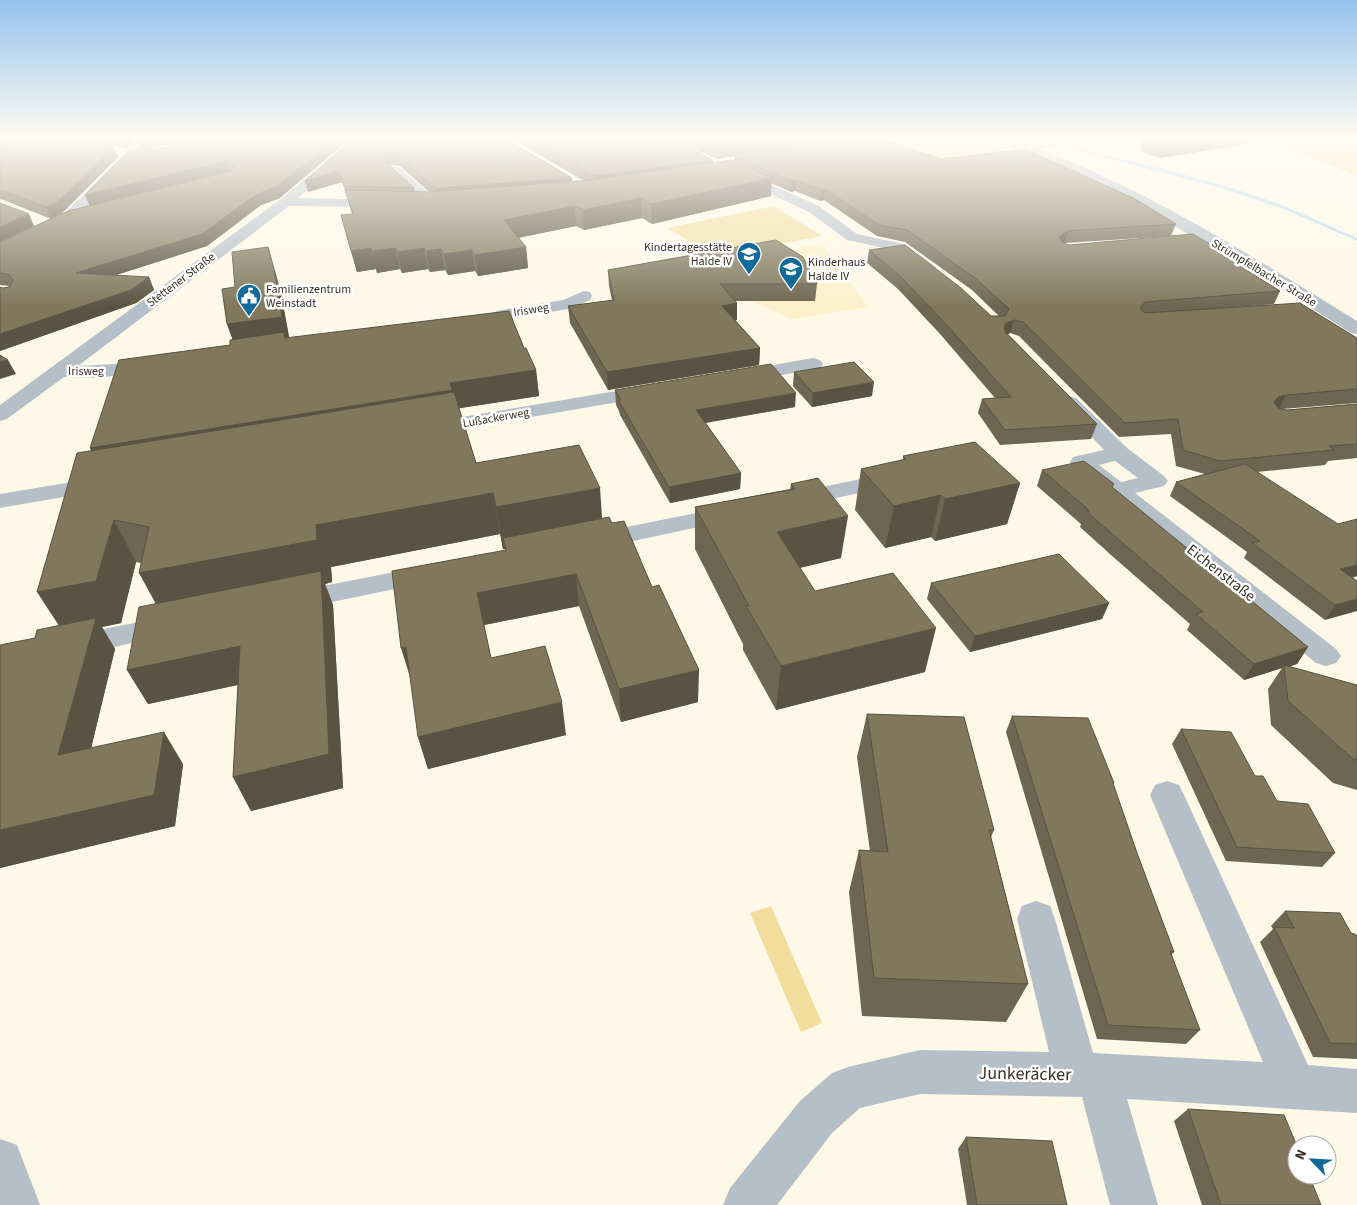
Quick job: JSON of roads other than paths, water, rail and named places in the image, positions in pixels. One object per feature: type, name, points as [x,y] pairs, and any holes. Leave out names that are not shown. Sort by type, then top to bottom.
[{"type":"street","points":[[68,218],[88,195]]},
{"type":"street","name":"Stettener Straße","points":[[0,415],[294,195]]},
{"type":"street","points":[[415,204],[439,204],[428,195]]},
{"type":"street","points":[[783,195],[814,209],[874,254],[905,250],[938,275]]},
{"type":"street","name":"Strümpfelbacher Straße","points":[[1131,195],[1314,301],[1357,329]]},
{"type":"street","points":[[286,202],[396,204]]},
{"type":"street","points":[[0,250],[68,218],[97,211]]},
{"type":"street","points":[[35,219],[52,226]]},
{"type":"street","name":"Strümpfelbacher Straße","points":[[1187,240],[1206,239]]},
{"type":"street","name":"Irisweg","points":[[453,326],[472,324],[502,315],[568,304],[584,296]]},
{"type":"street","name":"Strümpfelbacher Straße","points":[[1292,309],[1321,307]]},
{"type":"street","points":[[719,380],[814,364]]},
{"type":"street","name":"Irisweg","points":[[61,370],[93,372],[166,366]]},
{"type":"street","name":"Lußackerweg","points":[[410,432],[671,388]]},
{"type":"street","points":[[1058,390],[1119,453],[1156,481],[1116,490]]},
{"type":"street","name":"Eichenstraße","points":[[1119,453],[1081,462],[1326,656]]},
{"type":"street","points":[[567,547],[899,478]]},
{"type":"street","points":[[0,501],[117,481]]},
{"type":"street","points":[[266,607],[450,570]]},
{"type":"street","points":[[0,660],[198,620]]},
{"type":"street","points":[[1167,795],[1295,1086]]},
{"type":"street","points":[[1036,919],[1134,1205]]},
{"type":"street","name":"Junkeräcker","points":[[747,1205],[816,1117],[848,1089],[920,1072],[1088,1075],[1295,1086],[1357,1092]]},
{"type":"street","points":[[0,1162],[16,1205]]},
{"type":"waterway","points":[[1248,195],[1305,216],[1357,240]]},
{"type":"place","name":"Kindertagesstätte Halde IV","points":[[749,275]]},
{"type":"place","name":"Kinderhaus Halde IV","points":[[791,290]]},
{"type":"place","name":"Familienzentrum Weinstadt","points":[[249,317]]}]
